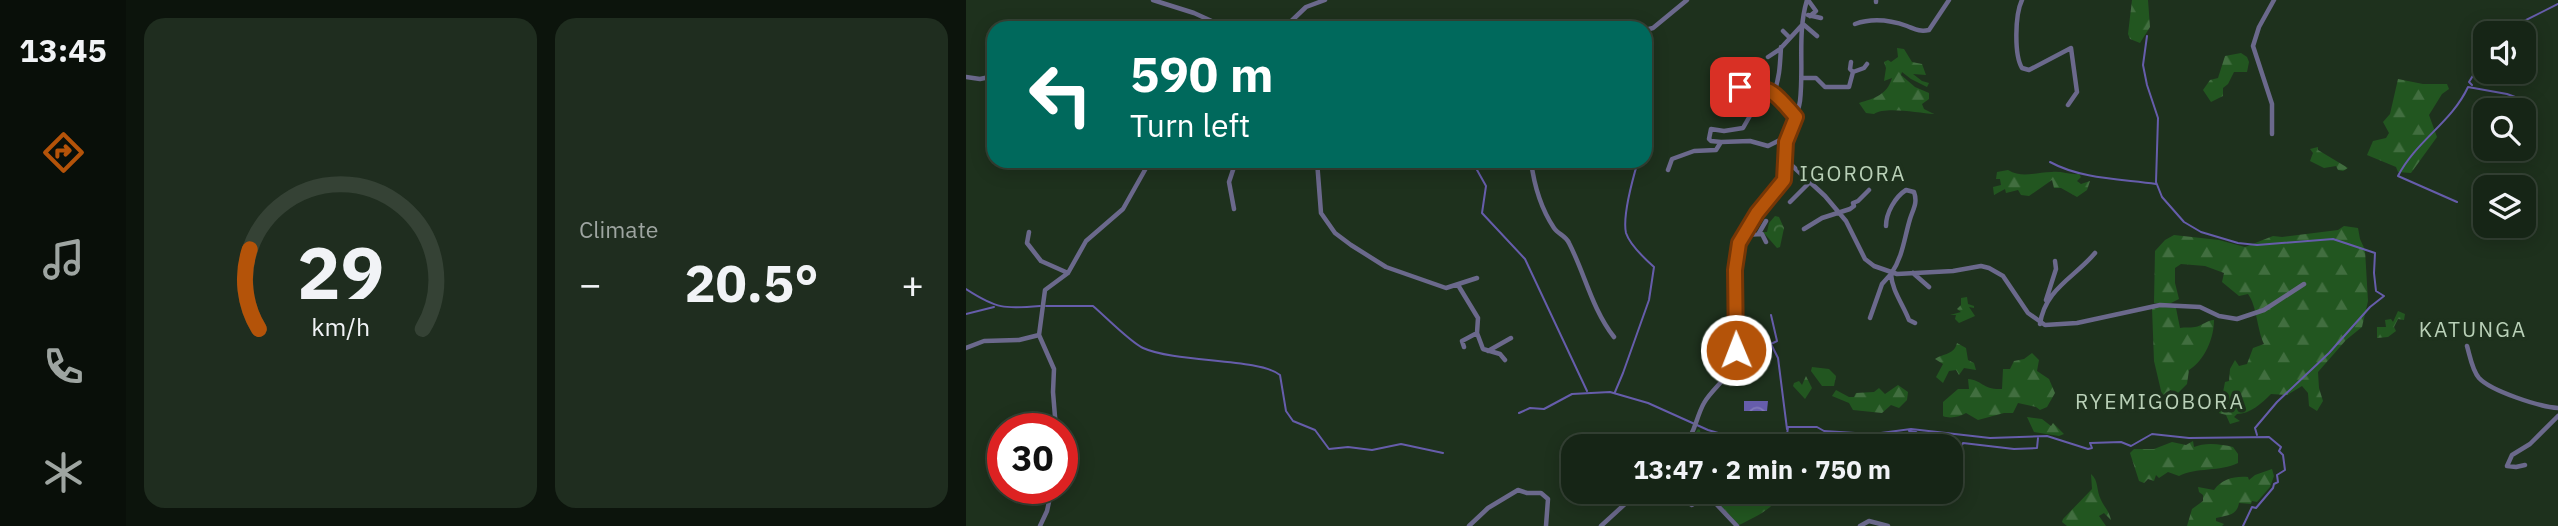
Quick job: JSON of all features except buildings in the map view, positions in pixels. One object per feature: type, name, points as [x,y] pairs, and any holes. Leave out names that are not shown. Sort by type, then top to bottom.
[{"type":"street","points":[[1153,0],[1194,12],[1213,21]]},
{"type":"street","points":[[1291,21],[1306,7],[1325,0]]},
{"type":"street","points":[[1652,28],[1687,0]]},
{"type":"street","points":[[1692,434],[1700,411],[1735,363],[1736,253],[1743,235],[1757,213],[1784,180],[1785,150],[1800,105],[1800,54],[1807,0]]},
{"type":"street","points":[[1806,15],[1816,11],[1807,0]]},
{"type":"street","points":[[1854,24],[1866,20],[1881,20],[1921,31],[1929,30],[1949,0]]},
{"type":"street","points":[[2022,0],[2018,7],[2017,21],[2018,61],[2022,68],[2029,70],[2071,48],[2077,92],[2068,105]]},
{"type":"street","points":[[2272,134],[2272,104],[2253,46],[2259,27],[2274,0]]},
{"type":"street","points":[[1806,15],[1821,18]]},
{"type":"street","points":[[1803,24],[1817,36]]},
{"type":"street","points":[[1768,57],[1803,24]]},
{"type":"street","points":[[1783,31],[1790,38]]},
{"type":"street","points":[[1781,47],[1778,68],[1780,78],[1774,92],[1751,114],[1743,128],[1724,131],[1710,129],[1709,139],[1721,142],[1744,141],[1768,146],[1790,134]]},
{"type":"street","points":[[1802,78],[1816,78],[1825,87],[1849,87],[1853,72],[1850,69],[1851,62]]},
{"type":"street","points":[[1853,72],[1867,64]]},
{"type":"street","points":[[966,77],[987,78]]},
{"type":"street","points":[[1733,97],[1740,87],[1759,87],[1774,92],[1796,117]]},
{"type":"street","points":[[1668,170],[1672,159],[1685,153],[1716,150],[1721,142]]},
{"type":"street","points":[[1786,160],[1849,224],[1865,259],[1874,266],[1891,274],[1953,271],[1981,266],[1989,268],[2003,276],[2028,313],[2040,324],[2055,326],[2077,323],[2160,305],[2200,307],[2219,316],[2237,319],[2264,310],[2304,284]]},
{"type":"street","points":[[1055,413],[1054,369],[1039,335],[1042,300],[1047,288],[1068,273],[1086,241],[1123,209],[1146,168]]},
{"type":"street","points":[[1234,168],[1229,182],[1234,209]]},
{"type":"street","points":[[1317,168],[1320,209],[1335,233],[1386,267],[1446,288],[1477,278]]},
{"type":"street","points":[[1532,168],[1534,186],[1544,209],[1556,232],[1567,239],[1596,306],[1614,337]]},
{"type":"street","points":[[1790,202],[1809,183]]},
{"type":"street","points":[[1804,229],[1850,209],[1854,206],[1853,203],[1869,190]]},
{"type":"street","points":[[1870,318],[1882,284],[1891,274],[1905,246],[1916,201],[1914,192],[1906,190],[1898,197],[1886,220],[1886,226]]},
{"type":"street","points":[[1825,197],[1830,192]]},
{"type":"street","points":[[1759,233],[1766,221]]},
{"type":"street","points":[[1028,232],[1027,243],[1041,261],[1068,273]]},
{"type":"street","points":[[1743,235],[1759,233],[1766,242]]},
{"type":"street","points":[[2046,301],[2095,253]]},
{"type":"street","points":[[2040,324],[2056,269],[2055,261]]},
{"type":"street","points":[[1912,272],[1929,287]]},
{"type":"street","points":[[1891,274],[1895,294],[1902,299],[1909,320],[1915,323]]},
{"type":"street","points":[[1458,285],[1478,318],[1477,333],[1483,349],[1500,354],[1505,360]]},
{"type":"street","points":[[1464,347],[1462,341],[1477,333]]},
{"type":"street","points":[[966,348],[984,341],[1019,340],[1039,335]]},
{"type":"street","points":[[1488,351],[1511,338]]},
{"type":"street","points":[[2467,346],[2470,360],[2481,380],[2531,403],[2558,408]]},
{"type":"street","points":[[2525,465],[2507,466],[2512,455],[2530,444],[2558,416]]},
{"type":"street","points":[[1469,526],[1489,508],[1518,490],[1541,493],[1549,499],[1546,526]]},
{"type":"street","points":[[1040,526],[1049,504]]},
{"type":"street","points":[[1601,526],[1625,504]]},
{"type":"street","points":[[1716,504],[1737,526]]},
{"type":"street","points":[[1860,526],[1869,522],[1888,526]]},
{"type":"green space","points":[[2132,0],[2148,0],[2150,27],[2140,43],[2130,39],[2128,34]]},
{"type":"green space","points":[[1897,48],[1904,49],[1912,62],[1922,64],[1926,75],[1913,74],[1929,83],[1927,87],[1902,72],[1901,75],[1915,87],[1929,93],[1929,99],[1922,104],[1924,109],[1934,114],[1894,110],[1866,113],[1859,103],[1875,97],[1887,88],[1892,78],[1884,81],[1884,62],[1891,62],[1898,57]]},
{"type":"green space","points":[[2241,53],[2249,62],[2247,72],[2234,72],[2223,88],[2223,96],[2211,102],[2203,90],[2210,80],[2218,78],[2225,56]]},
{"type":"green space","points":[[2398,79],[2423,84],[2447,84],[2449,89],[2442,94],[2429,115],[2437,137],[2411,173],[2398,172],[2396,167],[2367,155],[2373,141],[2386,138],[2389,133],[2383,122],[2390,114]]},
{"type":"green space","points":[[2318,147],[2318,150],[2348,168],[2343,171],[2336,166],[2324,168],[2310,161],[2313,153],[2310,149]]},
{"type":"green space","points":[[2008,170],[2024,175],[2055,172],[2079,174],[2081,177],[2077,181],[2081,184],[2090,181],[2087,190],[2077,197],[2061,188],[2054,188],[2052,180],[2029,196],[2021,195],[2018,190],[2006,193],[2005,189],[1994,195],[1993,187],[2001,185],[2000,179],[1996,179],[1997,172]]},
{"type":"green space","points":[[1775,216],[1779,217],[1784,228],[1780,247],[1777,248],[1763,232],[1767,232],[1769,223]]},
{"type":"green space","points":[[2344,226],[2358,228],[2365,250],[2368,301],[2362,327],[2346,340],[2318,372],[2323,401],[2317,411],[2309,406],[2308,393],[2302,386],[2287,395],[2271,394],[2251,410],[2237,414],[2234,417],[2240,421],[2230,424],[2226,415],[2219,413],[2230,369],[2235,360],[2239,366],[2247,364],[2253,348],[2264,344],[2251,299],[2248,294],[2239,296],[2222,282],[2224,273],[2205,266],[2181,264],[2175,268],[2179,299],[2171,303],[2154,303],[2155,251],[2174,235],[2219,240],[2245,247],[2273,236],[2338,230]]},
{"type":"green space","points":[[1967,297],[1968,304],[1974,306],[1969,307],[1975,316],[1959,323],[1955,319],[1956,315],[1950,315],[1961,312],[1957,309],[1961,305],[1961,298]]},
{"type":"green space","points":[[2152,308],[2176,308],[2180,328],[2198,326],[2214,320],[2208,348],[2189,370],[2187,384],[2177,394],[2170,390],[2168,394],[2162,395],[2154,361]]},
{"type":"green space","points":[[2398,311],[2405,314],[2404,320],[2398,319],[2394,327],[2396,331],[2388,337],[2377,338],[2377,327],[2386,327],[2385,320],[2391,319],[2393,322]]},
{"type":"green space","points":[[1957,343],[1966,348],[1968,360],[1974,363],[1976,370],[1964,368],[1959,375],[1956,370],[1949,371],[1943,383],[1936,377],[1943,364],[1935,359],[1951,352]]},
{"type":"green space","points":[[2032,353],[2039,360],[2037,371],[2049,379],[2055,393],[2047,407],[2040,410],[2018,403],[2013,413],[1978,420],[1966,413],[1954,417],[1943,416],[1943,402],[1958,389],[1969,389],[1968,379],[1991,388],[2002,389],[2003,369],[2010,369],[2014,361],[2024,359]]},
{"type":"green space","points":[[1812,367],[1829,369],[1836,376],[1834,386],[1822,386],[1811,371]]},
{"type":"green space","points":[[1806,376],[1812,388],[1805,399],[1793,386],[1799,381],[1802,385]]},
{"type":"green space","points":[[1898,385],[1908,392],[1907,400],[1899,408],[1891,405],[1882,413],[1853,410],[1849,403],[1832,396],[1836,390],[1854,397],[1856,393],[1874,392],[1879,388],[1885,394]]},
{"type":"green space","points":[[2027,417],[2042,419],[2051,426],[2053,423],[2064,434],[2059,436],[2034,432]]},
{"type":"green space","points":[[2193,441],[2194,447],[2213,444],[2233,447],[2238,454],[2238,463],[2179,476],[2168,472],[2159,478],[2156,475],[2154,481],[2139,481],[2130,453],[2134,449],[2154,449],[2172,442],[2186,445]]},
{"type":"green space","points":[[2272,469],[2274,476],[2270,487],[2257,502],[2239,503],[2234,513],[2216,518],[2216,521],[2224,524],[2222,526],[2187,526],[2192,509],[2203,501],[2198,487],[2214,490],[2229,479],[2248,477],[2249,480]]},
{"type":"green space","points":[[2091,474],[2111,520],[2104,513],[2099,516],[2106,526],[2067,526],[2062,522],[2063,519],[2092,489]]},
{"type":"green space","points":[[1719,504],[1773,504],[1758,516],[1739,525]]},
{"type":"water","points":[[1744,401],[1768,401],[1767,411],[1744,411]]},
{"type":"waterway","points":[[2524,21],[2558,4]]},
{"type":"waterway","points":[[2147,36],[2143,65],[2158,118],[2156,182],[2162,197],[2184,222],[2201,232],[2238,243],[2257,245],[2333,239],[2375,253],[2376,291],[2384,296],[2277,402],[2255,428],[2257,435]]},
{"type":"waterway","points":[[2472,85],[2469,82],[2473,76]]},
{"type":"waterway","points":[[2457,202],[2398,176],[2414,152],[2453,111],[2468,87],[2518,98]]},
{"type":"waterway","points":[[2050,162],[2088,175],[2156,184]]},
{"type":"waterway","points":[[1476,168],[1486,186],[1482,213],[1525,259],[1587,391]]},
{"type":"waterway","points":[[1615,392],[1649,300],[1654,267],[1634,247],[1626,233],[1627,207],[1636,168]]},
{"type":"waterway","points":[[966,289],[1001,306],[1040,306]]},
{"type":"waterway","points":[[1046,306],[1093,306],[1138,345],[1158,353],[1254,366],[1280,375],[1286,411],[1293,421],[1315,430],[1329,449],[1348,447],[1372,450],[1401,444],[1443,453]]},
{"type":"waterway","points":[[966,314],[994,307]]},
{"type":"waterway","points":[[1771,315],[1777,341],[1771,344],[1778,358],[1787,429]]},
{"type":"waterway","points":[[1519,413],[1530,408],[1544,409],[1572,394],[1610,392],[1648,403],[1722,434]]},
{"type":"waterway","points":[[1787,434],[1788,427],[1817,427],[1824,431],[1855,433],[1911,429],[1955,434]]},
{"type":"waterway","points":[[1909,431],[1916,432],[1923,438],[1962,445],[2014,449],[2037,448],[2038,438]]},
{"type":"waterway","points":[[1963,435],[1990,438],[2047,436],[2088,449],[2092,448],[2090,443],[2121,442],[2131,446],[2152,434],[2189,438],[2269,437],[2281,447],[2279,451],[2283,455],[2285,470],[2277,475],[2278,482],[2256,508],[2252,507],[2243,526]]},
{"type":"district","name":"IGORORA","points":[[1853,174]]},
{"type":"district","name":"KATUNGA","points":[[2473,330]]},
{"type":"district","name":"RYEMIGOBORA","points":[[2160,402]]},
{"type":"route","points":[[1736,350],[1736,253],[1743,235],[1757,213],[1784,180],[1786,142],[1796,117],[1774,92],[1759,87],[1740,87]]}]
